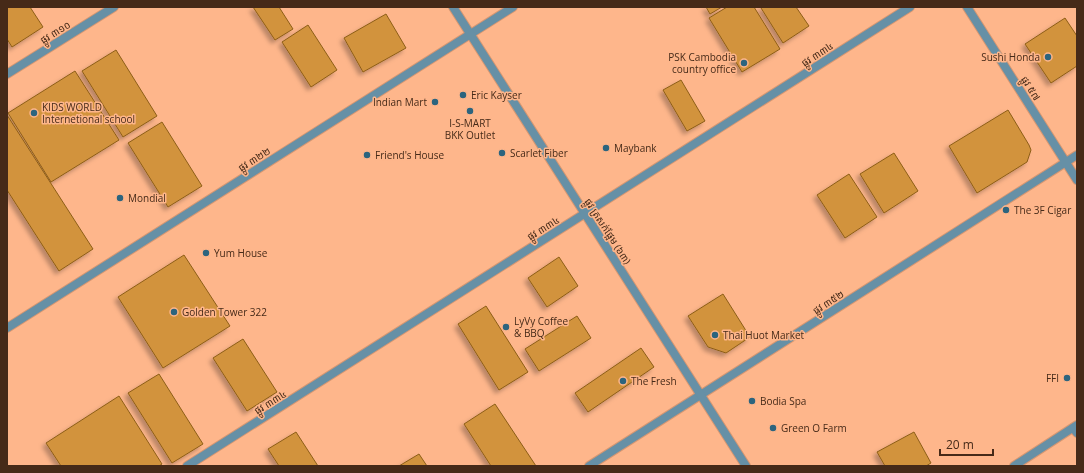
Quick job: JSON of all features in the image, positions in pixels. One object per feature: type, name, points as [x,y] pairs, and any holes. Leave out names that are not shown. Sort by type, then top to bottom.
[{"type":"street","name":"ផ្លូវ ៣១០","points":[[7,74],[114,7]]},
{"type":"street","name":"ផ្លូវ ត្រសក់ផ្អែម (៦៣)","points":[[453,7],[746,466]]},
{"type":"street","name":"ផ្លូវ ៣២២","points":[[7,328],[513,7]]},
{"type":"street","name":"ផ្លូវ ៣៣៤","points":[[187,466],[910,7]]},
{"type":"street","name":"ផ្លូវ ៥៧","points":[[967,7],[1077,180]]},
{"type":"street","name":"ផ្លូវ ៣៥២","points":[[589,466],[1077,155]]},
{"type":"street","points":[[1014,466],[1076,429]]},
{"type":"building","points":[[7,7],[30,7],[43,27],[12,47],[7,39]]},
{"type":"building","points":[[253,7],[279,7],[293,29],[275,40]]},
{"type":"building","points":[[706,7],[722,7],[710,14]]},
{"type":"building","points":[[727,7],[754,7],[780,49],[742,72],[709,18]]},
{"type":"building","points":[[761,7],[796,7],[809,26],[783,43]]},
{"type":"building","points":[[386,14],[406,48],[363,72],[344,38]]},
{"type":"building","points":[[1065,18],[1077,36],[1077,66],[1051,83],[1025,44]]},
{"type":"building","points":[[308,25],[337,70],[311,87],[282,42]]},
{"type":"building","points":[[116,50],[157,116],[123,137],[82,71]]},
{"type":"building","points":[[75,71],[119,140],[51,182],[8,113]]},
{"type":"building","points":[[681,80],[705,121],[687,131],[663,90]]},
{"type":"building","points":[[1008,110],[1031,150],[1027,162],[977,193],[949,146]]},
{"type":"building","points":[[7,115],[93,249],[59,271],[7,190]]},
{"type":"building","points":[[162,122],[202,186],[168,207],[128,143]]},
{"type":"building","points":[[894,153],[918,191],[884,213],[860,174]]},
{"type":"building","points":[[849,174],[877,217],[845,238],[817,195]]},
{"type":"building","name":"Golden Tower 322","points":[[184,255],[230,326],[163,368],[118,297]]},
{"type":"building","points":[[559,257],[578,286],[547,307],[528,278]]},
{"type":"building","points":[[723,294],[750,337],[726,353],[708,347],[688,316]]},
{"type":"building","points":[[486,306],[528,372],[499,390],[458,324]]},
{"type":"building","points":[[577,316],[591,338],[539,371],[525,349]]},
{"type":"building","points":[[243,339],[277,392],[247,411],[213,358]]},
{"type":"building","points":[[641,348],[654,367],[588,412],[575,393]]},
{"type":"building","points":[[159,374],[203,444],[172,463],[128,393]]},
{"type":"building","points":[[119,396],[162,464],[159,466],[61,466],[46,443]]},
{"type":"building","points":[[495,404],[536,466],[491,466],[464,424]]},
{"type":"building","points":[[296,432],[318,466],[279,466],[268,449]]},
{"type":"building","points":[[914,432],[931,463],[926,466],[885,466],[877,452]]},
{"type":"building","points":[[419,454],[427,466],[399,466]]},
{"type":"place","name":"Sushi Honda","points":[[1048,57]]},
{"type":"place","name":"PSK Cambodia country office","points":[[744,63]]},
{"type":"place","name":"Eric Kayser","points":[[463,95]]},
{"type":"place","name":"Indian Mart","points":[[435,102]]},
{"type":"place","name":"I-S-MART BKK Outlet","points":[[470,111]]},
{"type":"place","name":"KIDS WORLD Internetional school","points":[[34,113]]},
{"type":"place","name":"Maybank","points":[[606,148]]},
{"type":"place","name":"Scarlet Fiber","points":[[502,153]]},
{"type":"place","name":"Friend's House","points":[[367,155]]},
{"type":"place","name":"Mondial","points":[[120,198]]},
{"type":"place","name":"The 3F Cigar","points":[[1006,210]]},
{"type":"place","name":"Yum House","points":[[206,253]]},
{"type":"place","name":"Golden Tower 322","points":[[174,312]]},
{"type":"place","name":"LyVy Coffee & BBQ","points":[[506,327]]},
{"type":"place","name":"Thai Huot Market","points":[[715,335]]},
{"type":"place","name":"FFI","points":[[1067,378]]},
{"type":"place","name":"The Fresh","points":[[623,381]]},
{"type":"place","name":"Bodia Spa","points":[[752,401]]},
{"type":"place","name":"Green O Farm","points":[[773,428]]}]
